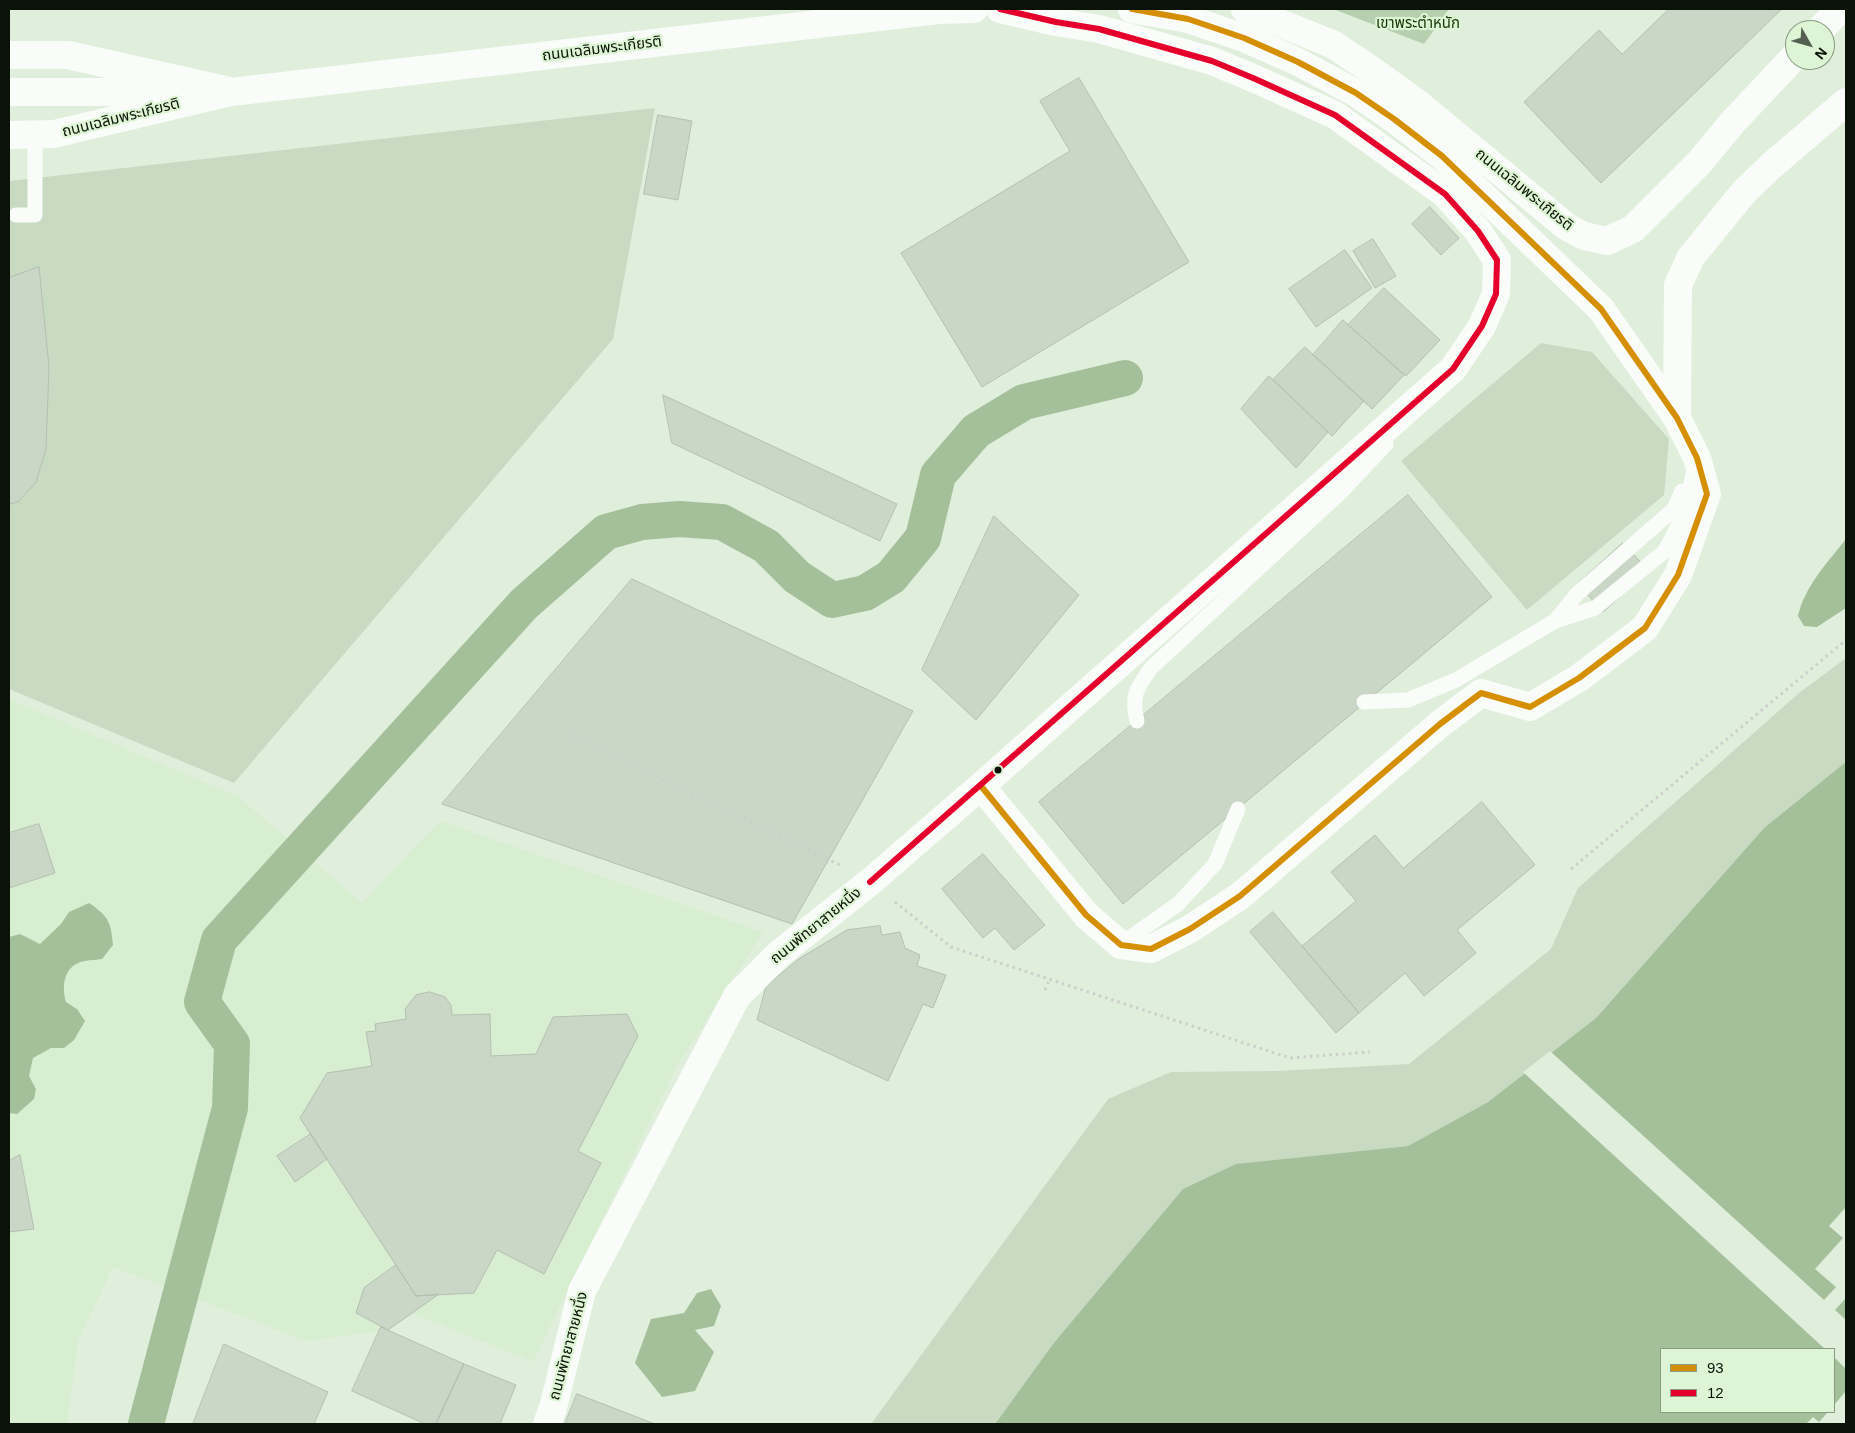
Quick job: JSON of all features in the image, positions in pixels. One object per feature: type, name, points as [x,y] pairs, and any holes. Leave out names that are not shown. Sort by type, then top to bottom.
[{"type":"street","name":"ถนนเฉลิมพระเกียรติ","points":[[22,135],[54,134],[231,92],[939,10],[974,9]]},
{"type":"street","name":"ถนนพัทยาสายหนึ่ง","points":[[547,1424],[553,1408],[582,1290],[737,996],[779,954],[870,882],[981,786],[1453,368],[1482,326],[1496,294],[1497,260],[1478,231],[1445,194],[1335,115],[1212,61],[1099,28],[1056,22],[1000,9]]},
{"type":"street","name":"ถนนเฉลิมพระเกียรติ","points":[[1121,945],[1151,949],[1190,930],[1240,896],[1440,724],[1481,693],[1530,707],[1580,678],[1645,628],[1678,575],[1707,494],[1697,458],[1676,418],[1601,309],[1442,156],[1356,93],[1298,62],[1244,38],[1188,19],[1132,9]]},
{"type":"street","name":"ถนนเฉลิมพระเกียรติ","points":[[1245,9],[1332,44],[1416,102],[1567,227],[1584,236],[1607,241],[1633,229],[1665,198],[1785,67]]},
{"type":"street","points":[[1830,20],[1840,9]]},
{"type":"street","name":"ถนนเฉลิมพระเกียรติ","points":[[9,55],[68,55],[231,92]]},
{"type":"street","points":[[9,92],[231,92]]},
{"type":"street","points":[[1676,418],[1678,285],[1691,257],[1744,192],[1771,166],[1846,102]]},
{"type":"street","points":[[981,786],[1086,915],[1121,945]]},
{"type":"lane","points":[[16,215],[34,215],[22,135]]},
{"type":"lane","points":[[1137,721],[1132,702],[1138,686],[1151,668],[1356,477],[1404,426],[1431,388]]},
{"type":"lane","points":[[1364,702],[1408,700],[1456,680],[1555,621],[1595,608],[1665,550],[1682,518],[1697,458]]},
{"type":"lane","points":[[1555,621],[1577,594],[1674,509],[1697,458]]},
{"type":"lane","points":[[1121,945],[1178,904],[1216,864],[1238,809]]},
{"type":"path","points":[[1571,869],[1846,640]]},
{"type":"path","points":[[568,734],[826,858],[870,882],[951,947],[1290,1058],[1370,1052]]},
{"type":"path","points":[[1045,990],[1050,979]]},
{"type":"shaded area","points":[[655,108],[613,339],[234,783],[9,689],[9,181]]},
{"type":"shaded area","points":[[1541,343],[1592,352],[1669,439],[1664,495],[1527,610],[1401,461]]},
{"type":"shaded area","points":[[1846,539],[1846,608],[1817,627],[1804,626],[1798,616],[1801,605],[1817,575]]},
{"type":"shaded area","points":[[1846,658],[1846,765],[1764,828],[1596,1018],[1488,1102],[1408,1146],[1248,1163],[1053,1344],[995,1424],[871,1424],[1108,1099],[1171,1072],[1278,1071],[1409,1064],[1551,949],[1578,888],[1799,693]]},
{"type":"shaded area","points":[[9,699],[239,797],[362,903],[440,821],[763,932],[676,1067],[533,1362],[412,1313],[388,1330],[306,1341],[113,1267],[78,1341],[67,1424],[9,1424]]},
{"type":"shaded area","points":[[1846,762],[1846,1424],[995,1424],[1053,1344],[1183,1189],[1236,1164],[1408,1146],[1488,1102],[1596,1018],[1764,828]]},
{"type":"shaded area","points":[[89,903],[104,916],[110,925],[113,945],[102,959],[86,961],[73,966],[65,980],[66,1002],[77,1009],[85,1021],[74,1040],[64,1048],[51,1048],[33,1058],[29,1076],[36,1089],[34,1099],[17,1114],[9,1113],[9,937],[20,934],[40,944],[61,924],[69,912]]},
{"type":"shaded area","points":[[711,1289],[721,1306],[714,1326],[695,1330],[714,1352],[695,1391],[662,1397],[635,1363],[651,1319],[684,1313],[697,1293]]},
{"type":"green space","name":"เขาพระตำหนัก","points":[[1333,9],[1449,9],[1424,44]]},
{"type":"pier","points":[[1550,1051],[1824,1300],[1836,1287],[1815,1269],[1843,1238],[1829,1226],[1846,1207],[1846,1298],[1835,1310],[1846,1320],[1846,1369],[1835,1358],[1835,1348],[1824,1348],[1523,1072]]},
{"type":"pier","points":[[1846,1391],[1846,1424],[1806,1424],[1813,1417],[1819,1422],[1827,1413],[1835,1413],[1835,1404]]},
{"type":"building","points":[[1669,9],[1782,9],[1601,183],[1524,102],[1599,30],[1622,54]]},
{"type":"building","points":[[1079,78],[1189,262],[982,387],[901,253],[1070,151],[1040,101]]},
{"type":"building","points":[[658,115],[692,121],[678,200],[644,194]]},
{"type":"building","points":[[1430,207],[1459,238],[1441,255],[1412,224]]},
{"type":"building","points":[[1373,239],[1396,276],[1375,288],[1353,251]]},
{"type":"building","points":[[1345,250],[1372,288],[1316,327],[1289,289]]},
{"type":"building","points":[[39,267],[49,367],[46,449],[36,482],[18,502],[9,504],[9,278]]},
{"type":"building","points":[[1384,288],[1440,340],[1406,376],[1348,325]]},
{"type":"building","points":[[1343,320],[1404,375],[1372,409],[1313,355]]},
{"type":"building","points":[[1305,347],[1364,401],[1332,436],[1273,380]]},
{"type":"building","points":[[1269,376],[1328,432],[1296,468],[1241,409]]},
{"type":"building","points":[[663,395],[897,504],[880,541],[672,443]]},
{"type":"building","points":[[1408,495],[1492,597],[1123,904],[1039,802]]},
{"type":"building","points":[[994,516],[1079,595],[976,720],[922,670]]},
{"type":"building","points":[[1623,543],[1649,571],[1603,612],[1578,584]]},
{"type":"building","points":[[632,579],[913,711],[792,924],[442,804]]},
{"type":"building","points":[[1482,802],[1535,865],[1457,930],[1476,953],[1424,996],[1405,973],[1359,1013],[1302,946],[1356,901],[1331,872],[1375,835],[1403,868]]},
{"type":"building","points":[[39,824],[55,873],[9,888],[9,833]]},
{"type":"building","points":[[983,854],[1045,925],[1014,950],[995,928],[983,938],[942,889]]},
{"type":"building","points":[[1273,912],[1359,1013],[1336,1033],[1250,932]]},
{"type":"building","points":[[880,926],[882,935],[900,932],[905,948],[920,955],[917,966],[946,975],[933,1008],[923,1004],[888,1081],[757,1020],[766,986],[800,958],[847,930]]},
{"type":"building","points":[[430,992],[445,997],[451,1005],[452,1015],[490,1014],[491,1056],[536,1054],[553,1017],[627,1014],[638,1036],[578,1151],[601,1163],[544,1274],[497,1250],[474,1293],[416,1296],[300,1118],[327,1073],[372,1066],[366,1032],[376,1031],[375,1024],[406,1019],[405,1009],[416,995]]},
{"type":"building","points":[[311,1134],[327,1159],[295,1182],[277,1156]]},
{"type":"building","points":[[20,1155],[34,1229],[9,1232],[9,1161]]},
{"type":"building","points":[[396,1265],[416,1296],[439,1294],[388,1330],[356,1313],[364,1288]]},
{"type":"building","points":[[381,1327],[464,1364],[436,1424],[425,1424],[352,1391]]},
{"type":"building","points":[[224,1344],[328,1392],[314,1424],[193,1424]]},
{"type":"building","points":[[464,1364],[516,1385],[500,1424],[436,1424]]},
{"type":"building","points":[[577,1394],[655,1424],[565,1424]]},
{"type":"waterway","points":[[146,1424],[230,1108],[232,1044],[202,1002],[219,940],[524,604],[606,532],[642,522],[679,519],[722,522],[766,546],[797,577],[832,600],[865,593],[891,577],[923,538],[938,475],[976,431],[1024,402],[1125,378]]},
{"type":"transit line","name":"12","points":[[870,882],[1453,369],[1482,326],[1496,294],[1497,260],[1478,231],[1445,194],[1335,115],[1212,61],[1099,29],[1056,22],[1000,9]]},
{"type":"transit line","name":"93","points":[[981,786],[1086,915],[1121,945],[1151,949],[1190,929],[1240,896],[1440,724],[1481,693],[1530,707],[1579,678],[1645,628],[1678,575],[1707,494],[1697,458],[1677,418],[1601,309],[1442,156],[1356,93],[1298,62],[1244,38],[1188,19],[1132,9]]}]
